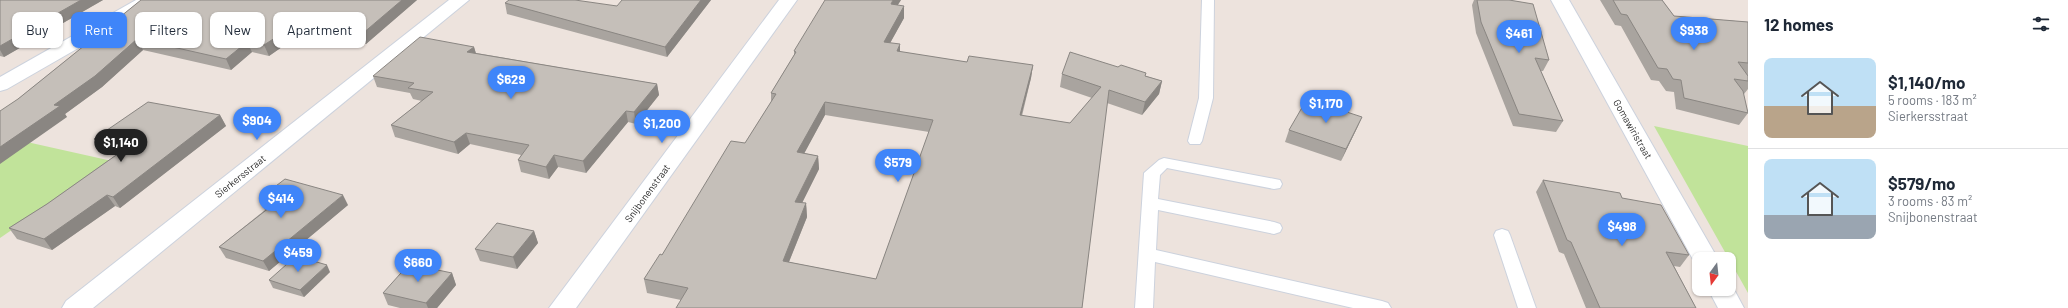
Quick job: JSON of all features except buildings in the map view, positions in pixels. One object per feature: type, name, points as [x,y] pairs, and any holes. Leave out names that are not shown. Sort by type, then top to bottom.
[{"type":"street","points":[[0,85],[149,0]]},
{"type":"street","name":"Sierkersstraat","points":[[75,308],[460,0]]},
{"type":"street","name":"Snijbonenstraat","points":[[562,308],[788,0]]},
{"type":"street","name":"Gomawiristraat","points":[[1560,0],[1701,252]]},
{"type":"street","points":[[1725,296],[1732,308]]},
{"type":"lane","points":[[1195,141],[1206,98],[1208,0]]},
{"type":"lane","points":[[1144,308],[1152,173],[1164,163],[1274,184]]},
{"type":"lane","points":[[1151,203],[1274,228]]},
{"type":"lane","points":[[1502,235],[1527,308]]},
{"type":"lane","points":[[1148,254],[1382,308]]},
{"type":"green space","points":[[1654,126],[1748,146],[1748,293],[1736,272],[1736,252],[1725,252]]},
{"type":"green space","points":[[0,136],[112,161],[0,238]]}]
